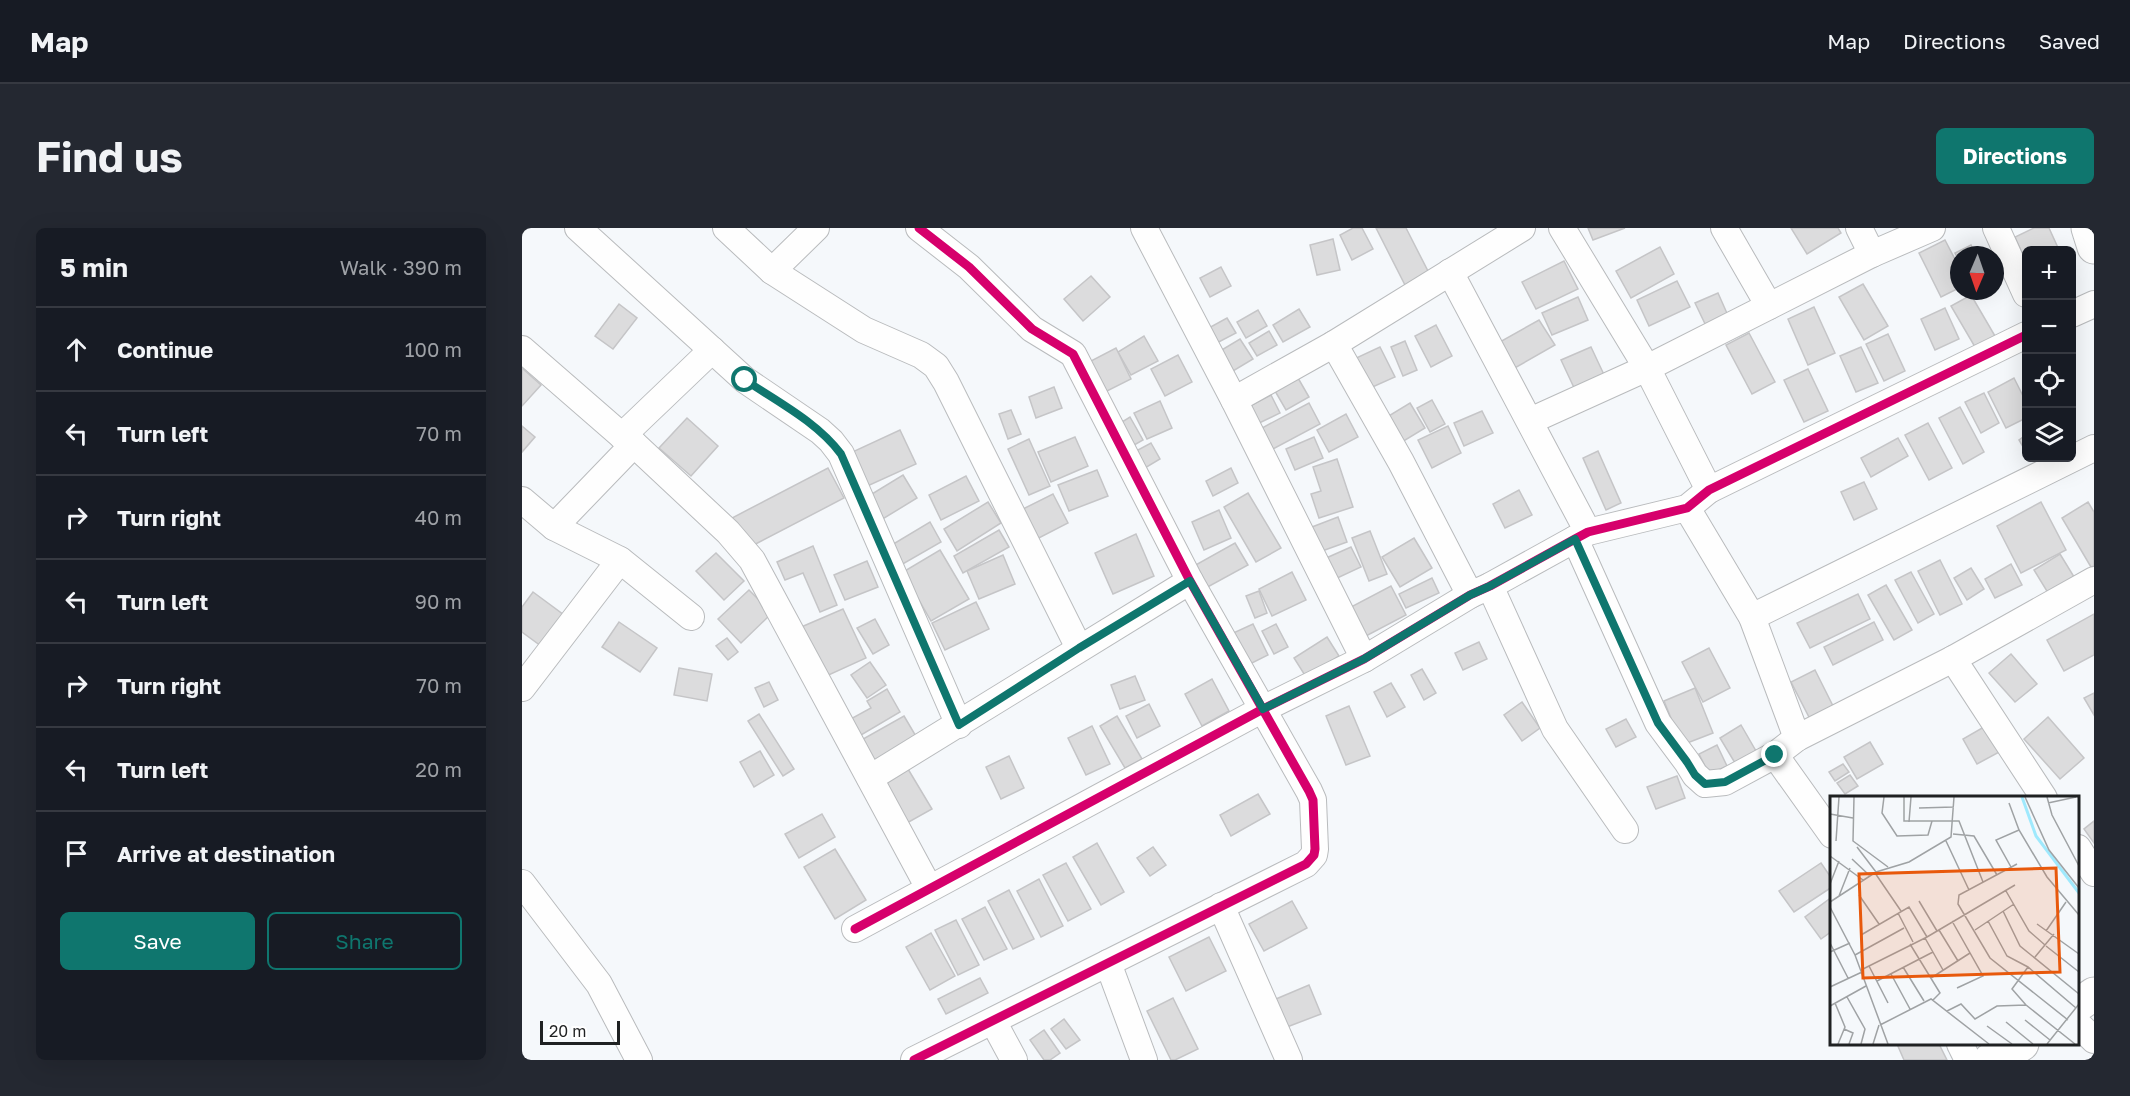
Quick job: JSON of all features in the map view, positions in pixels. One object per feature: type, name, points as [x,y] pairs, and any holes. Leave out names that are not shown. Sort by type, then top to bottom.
[{"type":"street","points":[[578,228],[745,380],[820,431],[841,454],[959,725]]},
{"type":"street","points":[[726,228],[772,271],[864,330],[921,355],[936,366],[1079,648]]},
{"type":"street","points":[[772,271],[816,228]]},
{"type":"street","points":[[914,1060],[1306,864],[1316,849],[1311,796],[1190,581],[1073,354],[1032,329],[969,267],[919,228]]},
{"type":"street","points":[[1144,228],[1234,400],[1364,659]]},
{"type":"street","points":[[1234,400],[1334,344],[1522,228]]},
{"type":"street","points":[[1562,228],[1647,368],[1709,490]]},
{"type":"street","points":[[1724,228],[1768,306]]},
{"type":"street","points":[[1859,228],[1872,254]]},
{"type":"street","points":[[1530,421],[1647,368],[1872,254],[1932,228]]},
{"type":"street","points":[[1996,228],[2022,285]]},
{"type":"street","points":[[2088,228],[2094,247]]},
{"type":"street","points":[[1450,272],[1530,421],[1582,535],[1658,723],[1695,775],[1705,784],[1725,782],[1775,755],[1797,738],[1953,660],[2094,580]]},
{"type":"street","points":[[2076,312],[2094,304]]},
{"type":"street","points":[[855,928],[1263,709],[1364,659],[1582,535],[1687,508],[1709,490],[2022,337]]},
{"type":"street","points":[[1334,344],[1401,462],[1480,591],[1555,729],[1625,830]]},
{"type":"street","points":[[522,350],[628,440],[734,538],[752,560],[929,888]]},
{"type":"street","points":[[554,527],[628,440],[712,350]]},
{"type":"street","points":[[1752,617],[2094,448]]},
{"type":"street","points":[[522,500],[554,527],[620,560],[692,617]]},
{"type":"street","points":[[1687,508],[1752,617],[1797,738]]},
{"type":"street","points":[[522,688],[620,560]]},
{"type":"street","points":[[870,778],[1190,581]]},
{"type":"street","points":[[1953,660],[2043,796]]},
{"type":"street","points":[[1775,755],[1830,832]]},
{"type":"street","points":[[2079,850],[2094,873]]},
{"type":"street","points":[[522,883],[599,984],[639,1060]]},
{"type":"street","points":[[1221,906],[1289,1060]]},
{"type":"street","points":[[1108,963],[1144,1060]]},
{"type":"street","points":[[2079,1004],[2094,994]]},
{"type":"street","points":[[993,1021],[1014,1060]]},
{"type":"street","points":[[2079,1025],[2094,1040]]},
{"type":"street","points":[[1960,1045],[1968,1060]]},
{"type":"building","points":[[1353,228],[1362,228],[1373,249],[1352,260],[1340,235]]},
{"type":"building","points":[[1376,228],[1406,228],[1431,277],[1407,289]]},
{"type":"building","points":[[1588,228],[1625,228],[1593,240]]},
{"type":"building","points":[[1791,228],[1838,228],[1841,233],[1807,254]]},
{"type":"building","points":[[2034,228],[2049,228],[2057,246],[2022,246],[2022,253],[2015,237]]},
{"type":"building","points":[[1333,239],[1340,270],[1317,275],[1310,245]]},
{"type":"building","points":[[1945,240],[1950,250],[1950,292],[1941,297],[1919,253]]},
{"type":"building","points":[[1660,247],[1674,274],[1631,298],[1616,271]]},
{"type":"building","points":[[1564,261],[1578,289],[1536,309],[1522,282]]},
{"type":"building","points":[[1221,267],[1231,286],[1210,297],[1200,278]]},
{"type":"building","points":[[1091,276],[1110,297],[1083,321],[1064,299]]},
{"type":"building","points":[[1677,281],[1690,307],[1649,326],[1637,300]]},
{"type":"building","points":[[1863,284],[1888,326],[1864,340],[1839,297]]},
{"type":"building","points":[[1718,293],[1730,320],[1708,330],[1695,303]]},
{"type":"building","points":[[1578,297],[1588,320],[1552,335],[1542,313]]},
{"type":"building","points":[[1962,300],[1974,300],[1995,336],[1975,347],[1951,306]]},
{"type":"building","points":[[619,304],[637,318],[613,349],[595,336]]},
{"type":"building","points":[[1814,307],[1835,353],[1808,365],[1788,319]]},
{"type":"building","points":[[1945,308],[1959,339],[1935,350],[1921,319]]},
{"type":"building","points":[[1299,309],[1310,327],[1283,342],[1273,325]]},
{"type":"building","points":[[1258,310],[1267,326],[1246,338],[1237,322]]},
{"type":"building","points":[[1227,318],[1236,333],[1213,345],[1205,330]]},
{"type":"building","points":[[1539,320],[1555,345],[1513,369],[1498,343]]},
{"type":"building","points":[[1436,325],[1452,356],[1431,367],[1415,336]]},
{"type":"building","points":[[1269,331],[1277,345],[1257,356],[1249,343]]},
{"type":"building","points":[[1749,333],[1775,382],[1752,394],[1726,345]]},
{"type":"building","points":[[1888,334],[1905,371],[1884,381],[1866,344]]},
{"type":"building","points":[[1144,336],[1158,361],[1131,375],[1118,352]]},
{"type":"building","points":[[1240,339],[1253,359],[1233,371],[1220,351]]},
{"type":"building","points":[[1405,341],[1417,370],[1403,376],[1391,347]]},
{"type":"building","points":[[1380,347],[1395,377],[1368,389],[1354,359]]},
{"type":"building","points":[[1591,347],[1607,381],[1577,394],[1561,360]]},
{"type":"building","points":[[1861,347],[1878,383],[1856,392],[1840,356]]},
{"type":"building","points":[[1116,348],[1131,379],[1105,392],[1089,362]]},
{"type":"building","points":[[1178,355],[1192,382],[1165,396],[1151,369]]},
{"type":"building","points":[[522,368],[541,385],[522,406]]},
{"type":"building","points":[[1808,369],[1828,411],[1804,422],[1784,380]]},
{"type":"building","points":[[1298,378],[1309,397],[1286,410],[1275,391]]},
{"type":"building","points":[[2014,378],[2022,394],[2022,420],[2006,428],[1988,392]]},
{"type":"building","points":[[1054,387],[1062,408],[1036,418],[1029,397]]},
{"type":"building","points":[[1984,393],[1999,423],[1981,433],[1965,402]]},
{"type":"building","points":[[1271,395],[1280,413],[1255,425],[1246,408]]},
{"type":"building","points":[[1432,400],[1445,424],[1430,432],[1417,408]]},
{"type":"building","points":[[1160,401],[1172,428],[1147,439],[1134,413]]},
{"type":"building","points":[[1309,403],[1320,424],[1273,449],[1262,428]]},
{"type":"building","points":[[1410,403],[1425,428],[1402,442],[1387,417]]},
{"type":"building","points":[[1960,407],[1984,452],[1963,464],[1939,418]]},
{"type":"building","points":[[1011,410],[1021,434],[1008,439],[999,414]]},
{"type":"building","points":[[1482,411],[1493,433],[1464,446],[1454,423]]},
{"type":"building","points":[[1346,414],[1358,437],[1329,452],[1317,430]]},
{"type":"building","points":[[1130,417],[1143,440],[1129,448],[1117,425]]},
{"type":"building","points":[[687,418],[718,446],[691,476],[659,448]]},
{"type":"building","points":[[1928,423],[1952,468],[1929,480],[1905,435]]},
{"type":"building","points":[[522,426],[535,437],[522,452]]},
{"type":"building","points":[[1448,426],[1461,453],[1432,468],[1418,440]]},
{"type":"building","points":[[900,430],[916,464],[863,488],[848,454]]},
{"type":"building","points":[[1075,437],[1088,466],[1051,482],[1038,452]]},
{"type":"building","points":[[1314,437],[1323,458],[1295,470],[1286,449]]},
{"type":"building","points":[[1898,438],[1908,456],[1871,477],[1861,458]]},
{"type":"building","points":[[1029,439],[1050,486],[1029,495],[1008,449]]},
{"type":"building","points":[[1151,443],[1160,459],[1145,468],[1136,451]]},
{"type":"building","points":[[1598,451],[1621,503],[1606,510],[1583,458]]},
{"type":"building","points":[[1337,459],[1353,507],[1319,518],[1311,494],[1321,491],[1313,467]]},
{"type":"building","points":[[828,468],[844,498],[748,548],[732,518]]},
{"type":"building","points":[[1231,468],[1238,483],[1213,496],[1206,481]]},
{"type":"building","points":[[1097,470],[1108,496],[1069,511],[1058,485]]},
{"type":"building","points":[[903,475],[917,498],[881,520],[867,497]]},
{"type":"building","points":[[966,476],[979,501],[941,520],[929,495]]},
{"type":"building","points":[[1864,482],[1877,509],[1854,520],[1841,492]]},
{"type":"building","points":[[1519,490],[1532,515],[1505,528],[1493,504]]},
{"type":"building","points":[[1248,493],[1281,548],[1256,562],[1224,507]]},
{"type":"building","points":[[1053,494],[1068,523],[1033,541],[1017,512]]},
{"type":"building","points":[[988,502],[1001,523],[957,551],[944,529]]},
{"type":"building","points":[[2041,502],[2066,550],[2021,573],[1997,526]]},
{"type":"building","points":[[2088,502],[2094,512],[2094,566],[2091,567],[2062,518]]},
{"type":"building","points":[[1219,510],[1231,538],[1204,550],[1192,522]]},
{"type":"building","points":[[1338,517],[1347,542],[1322,551],[1312,527]]},
{"type":"building","points":[[930,522],[941,542],[901,565],[890,546]]},
{"type":"building","points":[[999,530],[1009,547],[963,573],[954,556]]},
{"type":"building","points":[[1370,531],[1387,574],[1369,581],[1352,538]]},
{"type":"building","points":[[1136,534],[1154,576],[1113,594],[1095,553]]},
{"type":"building","points":[[1414,538],[1432,568],[1400,587],[1382,557]]},
{"type":"building","points":[[1235,543],[1248,565],[1204,589],[1192,567]]},
{"type":"building","points":[[813,546],[837,605],[820,612],[803,573],[785,580],[777,562]]},
{"type":"building","points":[[1351,547],[1361,567],[1333,580],[1324,559]]},
{"type":"building","points":[[940,550],[969,599],[931,621],[903,572]]},
{"type":"building","points":[[716,553],[744,581],[724,600],[696,571]]},
{"type":"building","points":[[2060,554],[2079,585],[2053,601],[2034,570]]},
{"type":"building","points":[[1003,555],[1015,584],[979,599],[967,571]]},
{"type":"building","points":[[1940,560],[1962,604],[1940,615],[1918,571]]},
{"type":"building","points":[[867,561],[878,587],[845,600],[834,575]]},
{"type":"building","points":[[2011,564],[2022,585],[1995,598],[1985,579]]},
{"type":"building","points":[[1971,568],[1984,589],[1967,600],[1954,578]]},
{"type":"building","points":[[1292,572],[1306,600],[1272,616],[1259,589]]},
{"type":"building","points":[[1911,572],[1934,614],[1918,623],[1895,580]]},
{"type":"building","points":[[1432,578],[1439,593],[1406,608],[1399,594]]},
{"type":"building","points":[[1886,585],[1912,630],[1894,640],[1868,595]]},
{"type":"building","points":[[1391,586],[1406,615],[1366,636],[1351,607]]},
{"type":"building","points":[[749,590],[772,613],[741,643],[718,619]]},
{"type":"building","points":[[1259,591],[1267,613],[1255,618],[1246,596]]},
{"type":"building","points":[[533,592],[564,615],[541,646],[522,632],[522,607]]},
{"type":"building","points":[[1858,594],[1870,619],[1810,648],[1797,623]]},
{"type":"building","points":[[976,602],[989,629],[945,650],[932,623]]},
{"type":"building","points":[[843,609],[866,658],[822,678],[799,628]]},
{"type":"building","points":[[2094,614],[2094,655],[2064,671],[2047,640]]},
{"type":"building","points":[[875,619],[889,645],[873,654],[857,628]]},
{"type":"building","points":[[619,622],[657,648],[640,672],[602,647]]},
{"type":"building","points":[[1874,622],[1883,640],[1833,665],[1824,647]]},
{"type":"building","points":[[1253,624],[1268,655],[1246,666],[1231,634]]},
{"type":"building","points":[[1276,624],[1288,647],[1274,654],[1262,631]]},
{"type":"building","points":[[1327,637],[1339,656],[1306,677],[1294,658]]},
{"type":"building","points":[[727,638],[738,652],[728,660],[716,646]]},
{"type":"building","points":[[1479,642],[1487,659],[1463,670],[1455,653]]},
{"type":"building","points":[[1709,648],[1730,688],[1703,702],[1682,662]]},
{"type":"building","points":[[2011,654],[2037,684],[2015,702],[1989,673]]},
{"type":"building","points":[[870,662],[886,685],[867,698],[851,675]]},
{"type":"building","points":[[679,668],[712,674],[707,701],[674,695]]},
{"type":"building","points":[[1422,669],[1436,693],[1424,700],[1411,675]]},
{"type":"building","points":[[1815,670],[1835,710],[1811,721],[1791,682]]},
{"type":"building","points":[[1135,676],[1145,700],[1120,709],[1111,685]]},
{"type":"building","points":[[1212,679],[1229,711],[1202,726],[1185,694]]},
{"type":"building","points":[[769,682],[778,700],[764,707],[755,688]]},
{"type":"building","points":[[1391,683],[1405,707],[1387,717],[1374,692]]},
{"type":"building","points":[[1695,688],[1713,733],[1682,745],[1664,701]]},
{"type":"building","points":[[887,689],[900,712],[856,738],[847,721],[871,708],[867,701]]},
{"type":"building","points":[[2094,693],[2094,715],[2084,698]]},
{"type":"building","points":[[1522,702],[1540,728],[1522,741],[1504,715]]},
{"type":"building","points":[[1149,704],[1160,726],[1137,738],[1126,716]]},
{"type":"building","points":[[1349,706],[1370,756],[1346,765],[1326,716]]},
{"type":"building","points":[[759,714],[794,769],[783,776],[748,721]]},
{"type":"building","points":[[904,716],[917,738],[869,765],[856,743]]},
{"type":"building","points":[[1117,716],[1142,759],[1125,768],[1100,726]]},
{"type":"building","points":[[2048,717],[2084,758],[2060,779],[2024,739]]},
{"type":"building","points":[[1626,719],[1636,737],[1616,747],[1606,729]]},
{"type":"building","points":[[1989,724],[2003,750],[1977,764],[1963,739]]},
{"type":"building","points":[[1741,725],[1756,751],[1735,763],[1720,738]]},
{"type":"building","points":[[1092,726],[1110,764],[1086,775],[1068,738]]},
{"type":"building","points":[[1870,742],[1883,764],[1857,779],[1844,757]]},
{"type":"building","points":[[1717,745],[1727,766],[1709,774],[1699,754]]},
{"type":"building","points":[[760,751],[774,775],[754,787],[740,762]]},
{"type":"building","points":[[1009,756],[1024,788],[1001,799],[986,767]]},
{"type":"building","points":[[1843,764],[1849,772],[1835,781],[1829,772]]},
{"type":"building","points":[[908,769],[932,809],[907,823],[884,783]]},
{"type":"building","points":[[1850,775],[1858,786],[1845,794],[1837,783]]},
{"type":"building","points":[[1677,776],[1685,798],[1656,809],[1647,787]]},
{"type":"building","points":[[1258,794],[1270,814],[1231,836],[1220,815]]},
{"type":"building","points":[[822,814],[835,837],[799,858],[785,834]]},
{"type":"building","points":[[2094,821],[2094,843],[2084,829]]},
{"type":"building","points":[[1097,843],[1124,892],[1101,905],[1073,857]]},
{"type":"building","points":[[1153,847],[1166,865],[1150,876],[1137,858]]},
{"type":"building","points":[[835,849],[866,900],[835,919],[804,867]]},
{"type":"building","points":[[1066,863],[1091,909],[1068,921],[1043,875]]},
{"type":"building","points":[[1821,863],[1830,876],[1830,888],[1794,912],[1779,891]]},
{"type":"building","points":[[1039,879],[1063,926],[1041,937],[1017,891]]},
{"type":"building","points":[[1009,890],[1034,939],[1013,949],[988,901]]},
{"type":"building","points":[[1830,898],[1830,932],[1821,939],[1805,917]]},
{"type":"building","points":[[1292,901],[1307,928],[1264,951],[1249,924]]},
{"type":"building","points":[[985,907],[1007,949],[984,960],[962,919]]},
{"type":"building","points":[[956,920],[979,965],[958,975],[935,930]]},
{"type":"building","points":[[931,933],[955,976],[930,990],[906,947]]},
{"type":"building","points":[[1209,937],[1226,971],[1186,991],[1169,957]]},
{"type":"building","points":[[980,978],[988,993],[946,1014],[938,999]]},
{"type":"building","points":[[1309,985],[1321,1014],[1287,1027],[1276,999]]},
{"type":"building","points":[[1173,998],[1198,1049],[1171,1060],[1147,1011]]},
{"type":"building","points":[[1064,1019],[1080,1040],[1066,1049],[1051,1029]]},
{"type":"building","points":[[1044,1030],[1060,1053],[1050,1060],[1044,1060],[1030,1040]]},
{"type":"building","points":[[1897,1045],[1940,1045],[1947,1060],[1904,1060]]},
{"type":"cycle path","points":[[914,1060],[1306,864],[1314,855],[1315,849],[1313,800],[1309,791],[1190,581],[1073,354],[1032,329],[969,267],[919,228]]},
{"type":"cycle path","points":[[855,929],[1263,709],[1364,659],[1470,595],[1588,532],[1687,508],[1709,490],[2022,337]]},
{"type":"route","points":[[745,380],[820,431],[841,454],[959,725],[1079,648],[1190,581],[1263,709],[1364,659],[1470,595],[1575,539],[1658,723],[1695,775],[1705,784],[1725,782],[1775,755]]}]
